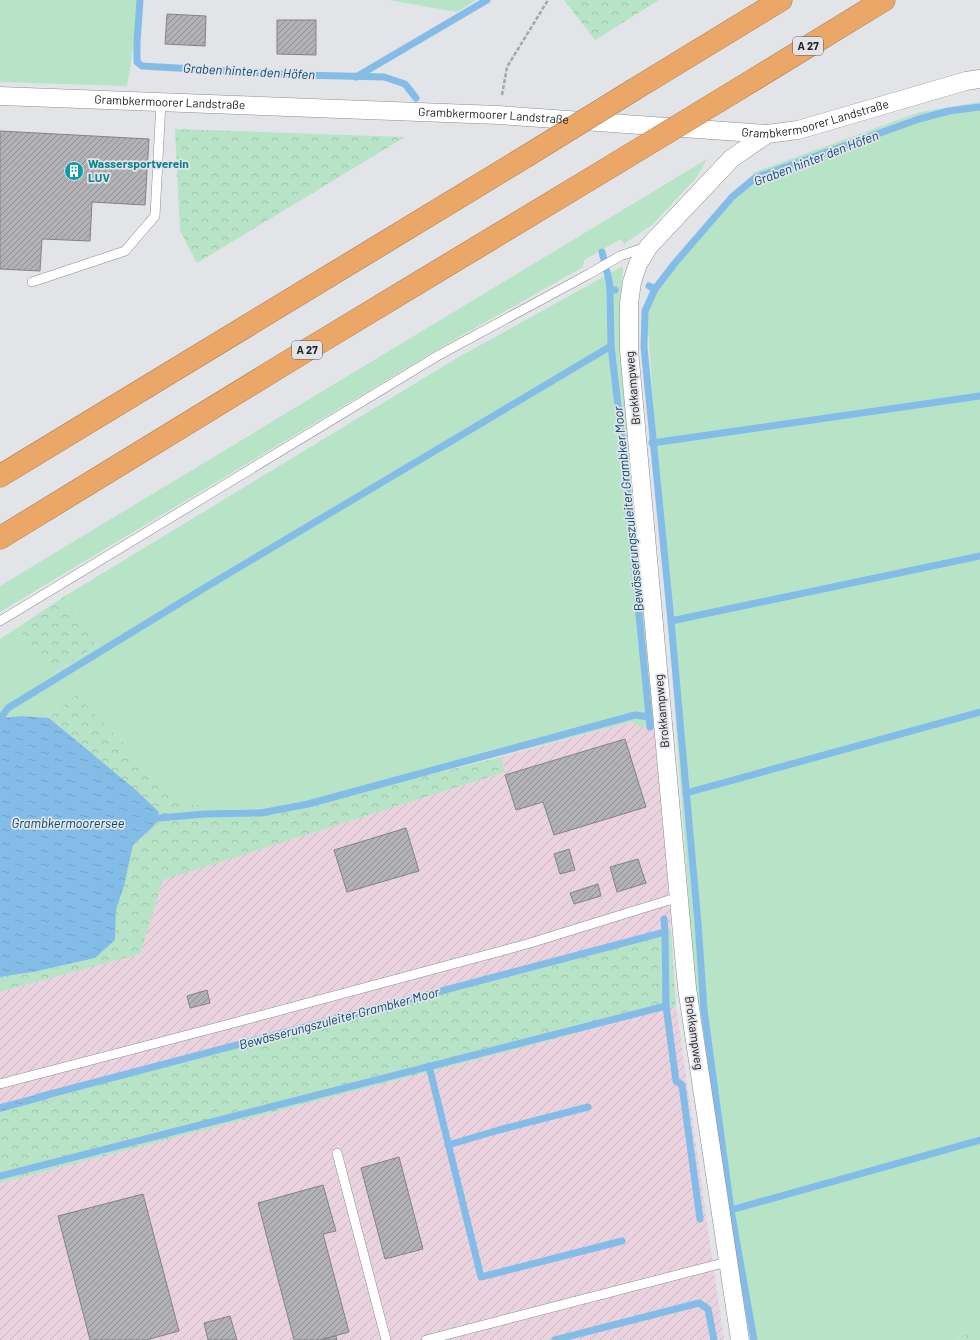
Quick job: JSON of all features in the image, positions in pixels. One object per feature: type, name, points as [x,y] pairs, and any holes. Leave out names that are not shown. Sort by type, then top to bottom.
[{"type":"highway","points":[[0,476],[781,0]]},
{"type":"highway","name":"A 27","points":[[0,538],[884,0]]},
{"type":"street","name":"Grambkermoorer Landstraße","points":[[0,96],[498,115],[767,134],[798,130],[966,81],[980,79]]},
{"type":"street","name":"Brokkampweg","points":[[740,1340],[727,1262],[687,988],[629,350],[629,303],[632,282],[638,264],[649,246],[731,159],[767,134]]},
{"type":"lane","points":[[32,282],[125,251],[155,216],[162,102]]},
{"type":"lane","points":[[0,621],[439,355],[620,256],[649,246]]},
{"type":"lane","points":[[0,1084],[527,944],[678,897]]},
{"type":"lane","points":[[337,1153],[386,1340]]},
{"type":"lane","points":[[426,1340],[727,1262]]},
{"type":"path","points":[[498,115],[507,67],[548,0]]},
{"type":"shaded area","points":[[632,722],[657,723],[671,928],[0,1104],[0,992],[140,954],[162,880],[505,772],[501,757]]},
{"type":"shaded area","points":[[676,1006],[724,1340],[0,1340],[0,1183],[502,1053]]},
{"type":"green space","points":[[0,0],[141,0],[127,86],[0,82]]},
{"type":"green space","points":[[388,0],[476,0],[457,12]]},
{"type":"green space","points":[[564,0],[659,0],[595,40]]},
{"type":"green space","points":[[980,102],[980,1331],[951,1340],[756,1340],[694,976],[646,302],[755,172],[920,112]]},
{"type":"green space","points":[[175,129],[405,137],[197,263],[180,231]]},
{"type":"green space","points":[[707,159],[696,178],[653,224],[624,244],[621,239],[584,260],[583,267],[438,349],[0,612],[0,586]]},
{"type":"green space","points":[[623,266],[619,323],[657,723],[642,728],[632,722],[351,794],[248,810],[183,804],[76,695],[49,718],[21,716],[0,718],[0,639],[17,628],[55,673],[97,646],[65,596],[457,358]]},
{"type":"green space","points":[[65,596],[97,646],[54,673],[17,628]]},
{"type":"green space","points":[[76,695],[183,804],[248,810],[351,794],[501,757],[505,772],[163,880],[140,954],[0,992],[0,977],[33,972],[95,958],[115,940],[116,910],[124,886],[133,845],[155,825],[159,812],[136,790],[49,718]]},
{"type":"green space","points":[[671,928],[676,1006],[502,1053],[0,1183],[0,1112],[47,1099],[46,1092]]},
{"type":"green space","points":[[980,1331],[980,1340],[951,1340]]},
{"type":"water","name":"Grambkermoorersee","points":[[21,716],[49,718],[136,790],[159,812],[155,825],[133,845],[124,886],[116,910],[115,940],[95,958],[33,972],[0,977],[0,718]]},
{"type":"water","points":[[46,1092],[48,1099],[0,1112],[0,1104]]},
{"type":"building","points":[[167,14],[206,16],[205,46],[165,44]]},
{"type":"building","points":[[277,20],[316,20],[316,55],[277,54]]},
{"type":"building","name":"Wassersportverein LUV","points":[[0,131],[149,139],[145,205],[92,202],[90,241],[42,239],[40,271],[0,269]]},
{"type":"building","points":[[625,739],[646,807],[554,835],[543,802],[516,810],[505,775]]},
{"type":"building","points":[[406,828],[419,871],[347,892],[334,850]]},
{"type":"building","points":[[569,849],[575,870],[560,874],[554,854]]},
{"type":"building","points":[[638,859],[646,883],[617,892],[610,867]]},
{"type":"building","points":[[598,884],[601,896],[574,904],[570,893]]},
{"type":"building","points":[[207,990],[210,1003],[190,1008],[187,996]]},
{"type":"building","points":[[399,1157],[423,1249],[385,1259],[361,1168]]},
{"type":"building","points":[[323,1185],[336,1231],[323,1234],[349,1332],[320,1340],[294,1340],[258,1203]]},
{"type":"building","points":[[143,1194],[179,1331],[146,1340],[90,1340],[58,1216]]},
{"type":"building","points":[[230,1316],[237,1340],[208,1340],[204,1323]]},
{"type":"building","points":[[336,1336],[337,1340],[320,1340]]},
{"type":"waterway","name":"Graben hinter den Höfen","points":[[140,0],[137,62],[142,66],[300,75],[384,77],[405,84],[416,98]]},
{"type":"waterway","points":[[356,77],[487,0]]},
{"type":"waterway","name":"Graben hinter den Höfen","points":[[649,286],[655,289],[675,263],[732,197],[755,178],[919,119],[949,111],[980,107]]},
{"type":"waterway","name":"Graben hinter den Höfen","points":[[602,252],[610,290],[615,290]]},
{"type":"waterway","points":[[655,289],[645,311],[644,347],[671,621],[698,923],[704,1010],[731,1210],[754,1340]]},
{"type":"waterway","name":"Bewässerungszuleiter Grambker Moor","points":[[610,290],[611,346],[622,440],[650,727]]},
{"type":"waterway","points":[[0,719],[8,708],[206,587],[611,346]]},
{"type":"waterway","points":[[652,443],[980,396]]},
{"type":"waterway","points":[[671,621],[980,556]]},
{"type":"waterway","points":[[686,793],[980,712]]},
{"type":"waterway","points":[[148,819],[205,814],[261,813],[308,804],[635,715],[649,717]]},
{"type":"waterway","name":"Bewässerungszuleiter Grambker Moor","points":[[39,1097],[665,932],[664,919]]},
{"type":"waterway","points":[[665,932],[666,1006],[676,1081],[682,1085],[700,1219]]},
{"type":"waterway","points":[[0,1176],[666,1006]]},
{"type":"waterway","points":[[429,1066],[481,1277],[622,1241]]},
{"type":"waterway","points":[[448,1145],[588,1107]]},
{"type":"waterway","points":[[731,1210],[980,1140]]},
{"type":"waterway","points":[[555,1340],[699,1303],[708,1309],[714,1340]]},
{"type":"place","name":"Wassersportverein LUV","points":[[74,171]]}]
